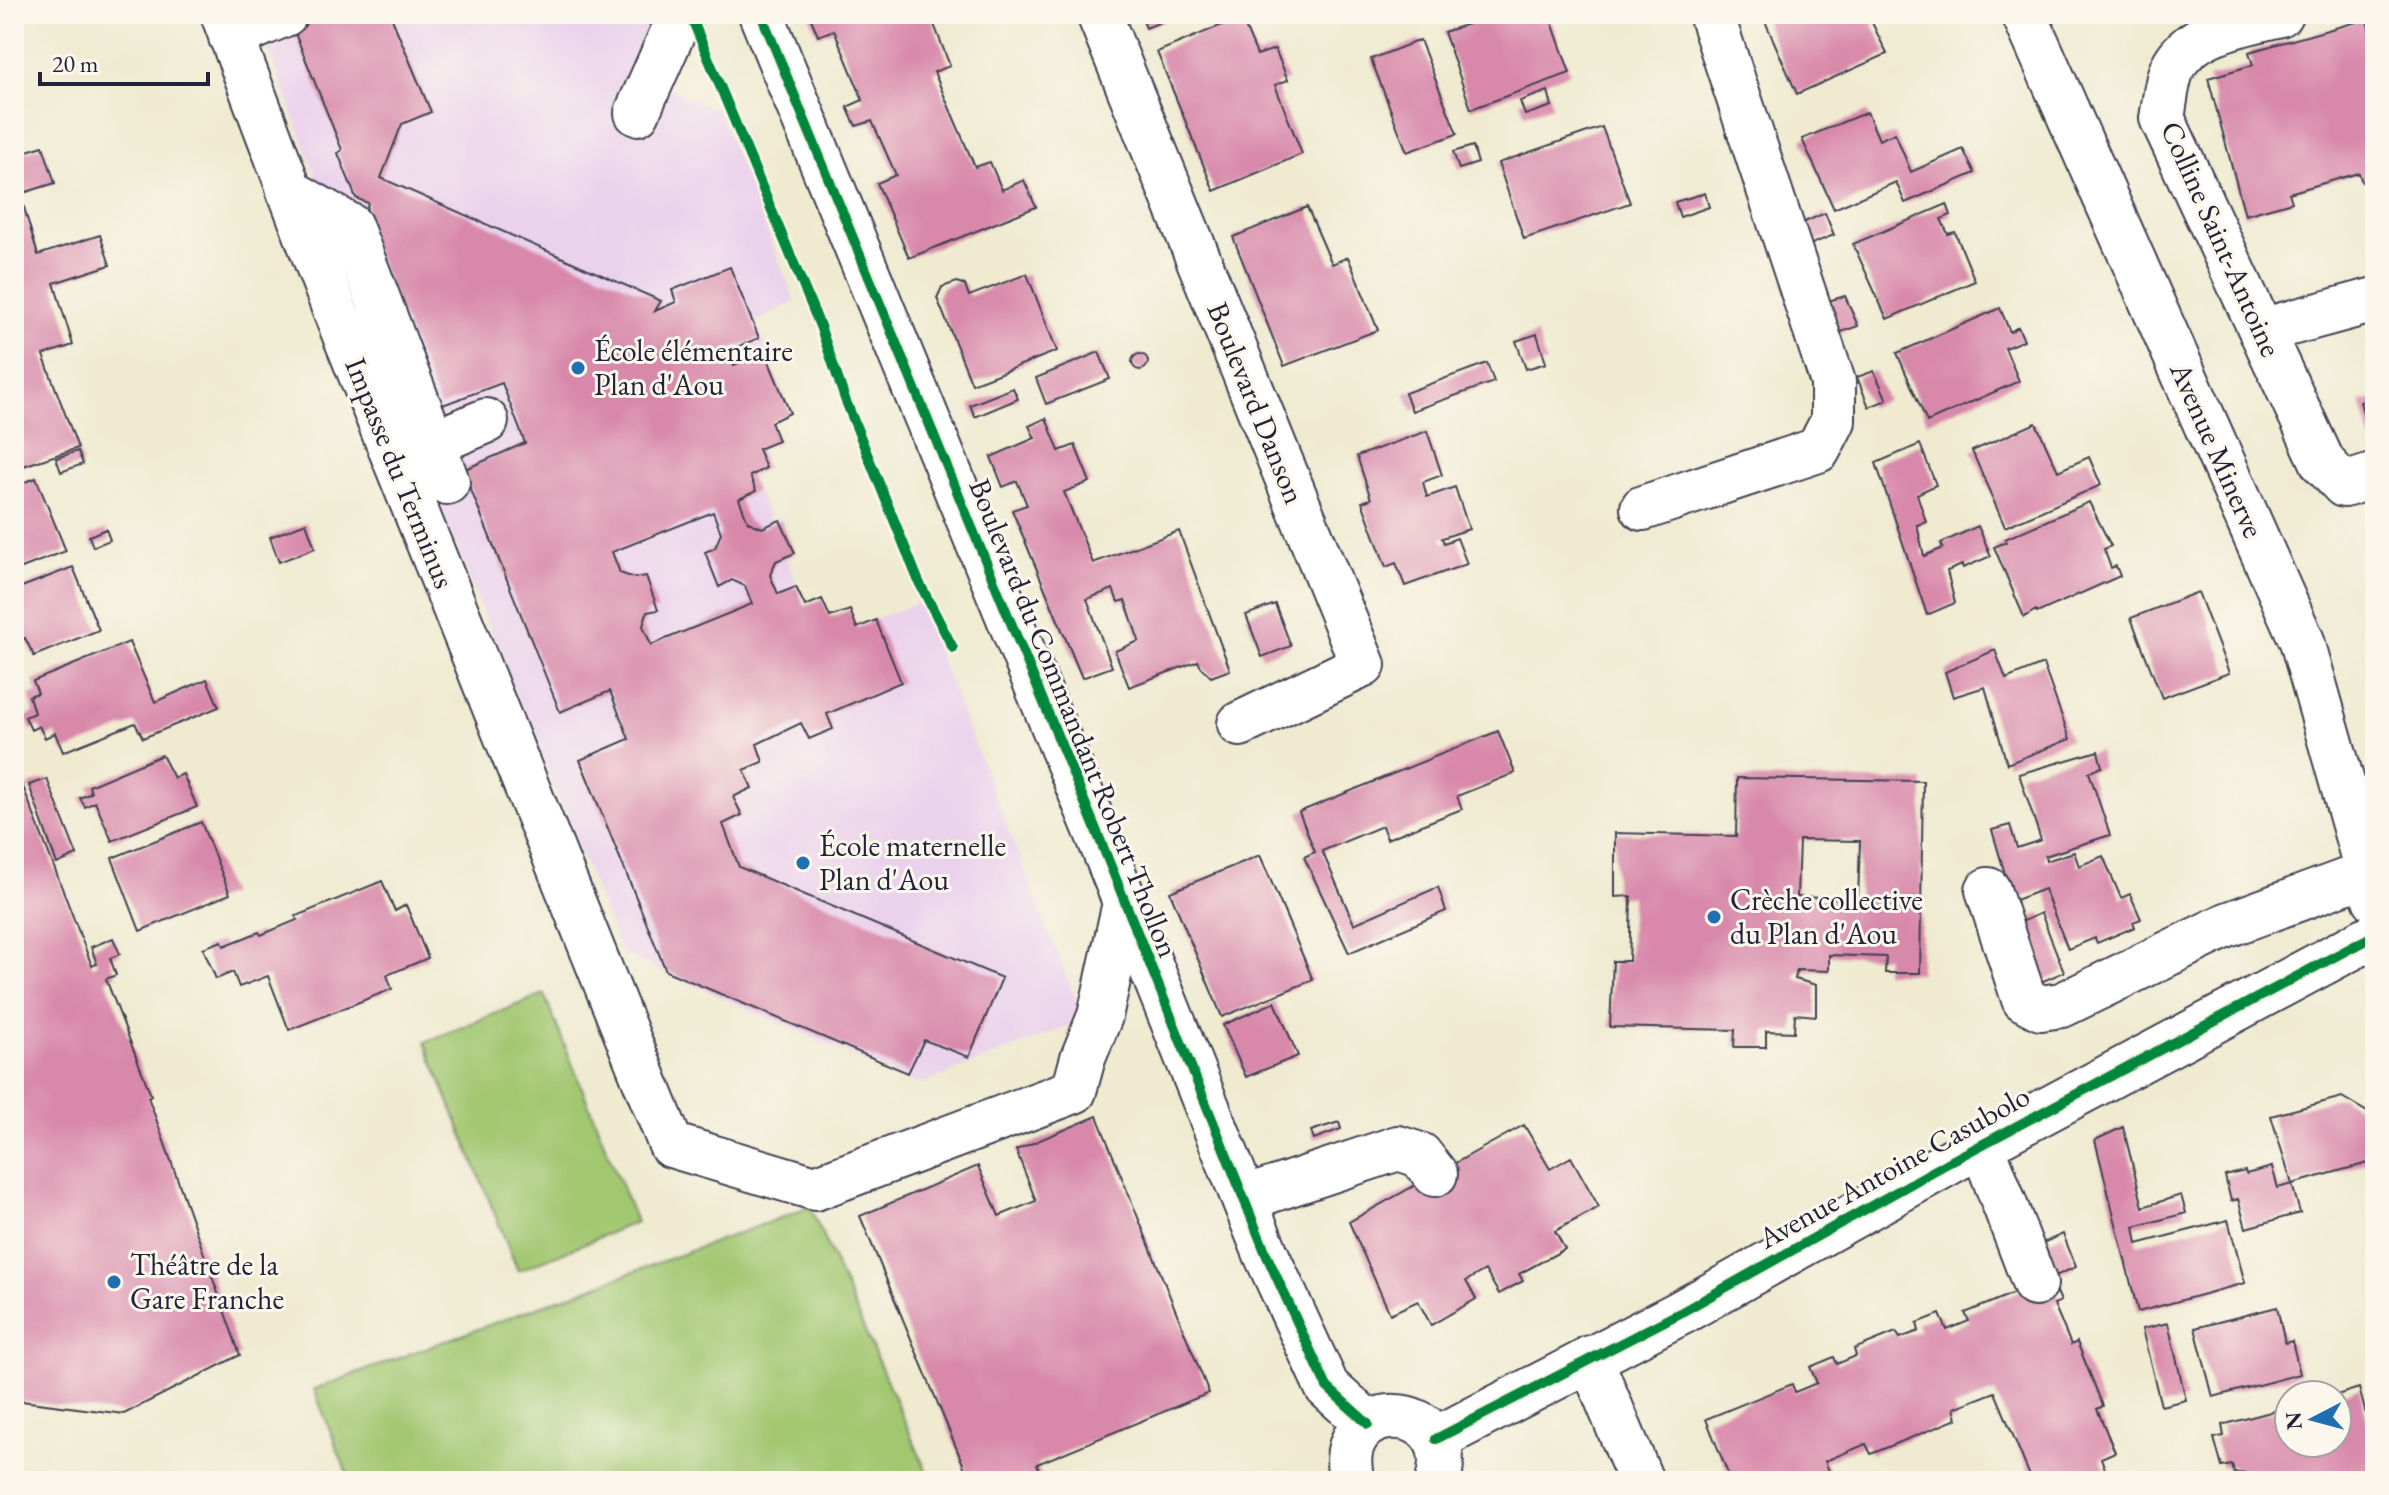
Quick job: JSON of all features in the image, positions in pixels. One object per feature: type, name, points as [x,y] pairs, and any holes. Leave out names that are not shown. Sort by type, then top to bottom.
[{"type":"street","points":[[227,26],[285,14]]},
{"type":"street","points":[[637,113],[681,14]]},
{"type":"street","name":"Boulevard du Commandant Robert Thollon","points":[[761,14],[1244,1199],[1327,1387],[1368,1424]]},
{"type":"street","name":"Boulevard Danson","points":[[1099,14],[1363,665],[1240,724]]},
{"type":"street","points":[[1643,508],[1818,450],[1833,421],[1833,382],[1711,14]]},
{"type":"street","name":"Avenue Minerve","points":[[2024,14],[2302,641],[2372,886]]},
{"type":"street","name":"Colline Saint-Antoine","points":[[2280,14],[2216,32],[2187,47],[2171,70],[2162,118],[2323,463],[2344,485],[2375,475]]},
{"type":"street","name":"Impasse du Terminus","points":[[227,26],[289,191],[671,1145],[815,1188],[1074,1091],[1100,1016],[1125,903]]},
{"type":"street","points":[[289,191],[350,226],[440,462],[486,421]]},
{"type":"street","points":[[2261,331],[2375,300]]},
{"type":"street","points":[[1988,890],[2024,999],[2041,1008],[2062,1005],[2227,925],[2372,886]]},
{"type":"street","name":"Avenue Antoine Casubolo","points":[[1437,1460],[1590,1358],[1680,1313],[1982,1145],[2375,935]]},
{"type":"street","points":[[1982,1145],[2035,1284]]},
{"type":"street","points":[[1244,1199],[1398,1148],[1420,1155],[1435,1174]]},
{"type":"street","points":[[1590,1358],[1641,1481]]},
{"type":"street","points":[[1352,1481],[1348,1465],[1350,1449],[1368,1424],[1382,1417],[1398,1415],[1426,1427],[1437,1460]]},
{"type":"shaded area","name":"École élémentaire Plan d'Aou","points":[[255,14],[651,14],[654,22],[635,72],[718,111],[795,301],[756,322],[790,413],[771,422],[778,442],[760,449],[767,468],[750,475],[771,523],[781,519],[795,554],[786,558],[805,605],[823,598],[830,617],[850,610],[857,626],[918,603],[1084,1020],[919,1085],[621,953],[328,231],[322,191]]},
{"type":"green space","points":[[544,994],[636,1222],[518,1271],[425,1042]]},
{"type":"green space","points":[[810,1207],[931,1481],[350,1481],[314,1389]]},
{"type":"building","points":[[327,14],[390,14],[431,112],[402,124],[381,178],[661,301],[655,311],[676,302],[672,290],[730,267],[759,338],[727,351],[734,365],[765,352],[790,413],[771,422],[778,441],[758,449],[766,468],[750,476],[756,491],[739,499],[748,522],[762,528],[780,520],[795,553],[776,561],[770,575],[778,594],[796,587],[805,606],[822,599],[830,617],[850,610],[857,628],[876,620],[901,682],[827,714],[833,729],[809,739],[801,723],[757,744],[763,762],[744,770],[752,788],[733,797],[742,815],[723,824],[739,867],[1002,978],[969,1057],[924,1040],[908,1073],[666,971],[580,760],[629,739],[610,691],[560,712],[463,470],[525,443],[502,383],[440,406],[363,221],[368,203],[356,198],[338,153],[342,150],[293,28]],"holes":[[[713,512],[721,533],[715,548],[705,552],[719,587],[732,580],[745,586],[752,604],[651,645],[643,626],[647,612],[658,610],[646,576],[634,578],[620,573],[612,552]]]},
{"type":"building","points":[[809,14],[930,14],[950,66],[934,72],[975,167],[990,162],[1002,190],[1024,180],[1036,207],[909,258],[877,183],[896,175],[872,121],[856,126],[847,107],[863,100],[834,30],[818,36]]},
{"type":"building","points":[[1140,14],[1181,14],[1146,28]]},
{"type":"building","points":[[1499,14],[1549,14],[1570,73],[1471,109],[1444,32]]},
{"type":"building","points":[[1775,14],[1868,14],[1887,54],[1797,94],[1764,19]]},
{"type":"building","points":[[1241,17],[1257,55],[1275,49],[1288,80],[1275,85],[1302,154],[1214,191],[1157,52]]},
{"type":"building","points":[[2367,19],[2370,32],[2375,31],[2375,178],[2362,182],[2359,173],[2289,193],[2292,202],[2245,215],[2208,78],[2253,65],[2249,52]]},
{"type":"building","points":[[1420,40],[1457,134],[1407,152],[1371,59]]},
{"type":"building","points":[[1548,91],[1552,106],[1525,115],[1520,101]]},
{"type":"building","points":[[1867,112],[1879,140],[1895,133],[1911,172],[1963,149],[1975,173],[1905,203],[1896,182],[1834,209],[1802,139]]},
{"type":"building","points":[[1602,127],[1630,203],[1524,239],[1498,163]]},
{"type":"building","points":[[43,146],[55,183],[20,194],[38,255],[100,235],[110,265],[54,283],[73,345],[43,355],[78,448],[14,469],[14,155]]},
{"type":"building","points":[[1473,146],[1478,163],[1459,169],[1453,152]]},
{"type":"building","points":[[1705,193],[1709,207],[1680,217],[1675,202]]},
{"type":"building","points":[[1947,204],[1951,215],[1941,219],[1948,234],[1955,232],[1975,281],[1887,319],[1853,244]]},
{"type":"building","points":[[1307,207],[1332,264],[1348,257],[1378,330],[1284,366],[1233,237]]},
{"type":"building","points":[[1825,213],[1834,235],[1807,246],[1800,224]]},
{"type":"building","points":[[1027,274],[1057,351],[972,384],[937,298],[942,287],[957,282],[965,285],[969,296]]},
{"type":"building","points":[[1845,296],[1858,326],[1836,334],[1825,302]]},
{"type":"building","points":[[2000,308],[2010,332],[2018,327],[2024,340],[2005,348],[2019,381],[1927,422],[1897,353]]},
{"type":"building","points":[[1537,334],[1546,363],[1526,369],[1516,341]]},
{"type":"building","points":[[1099,352],[1110,379],[1046,404],[1036,378]]},
{"type":"building","points":[[1140,354],[1148,362],[1140,370],[1132,362]]},
{"type":"building","points":[[1487,363],[1494,382],[1412,411],[1405,393]]},
{"type":"building","points":[[1874,371],[1887,400],[1869,407],[1857,377]]},
{"type":"building","points":[[1013,388],[1018,399],[975,417],[970,405]]},
{"type":"building","points":[[2375,398],[2375,452],[2374,452],[2360,402]]},
{"type":"building","points":[[1046,418],[1059,451],[1075,445],[1090,482],[1064,492],[1093,563],[1179,531],[1230,670],[1211,677],[1198,661],[1129,687],[1115,651],[1139,641],[1125,600],[1118,602],[1113,589],[1087,599],[1112,667],[1082,678],[1012,510],[1027,505],[1017,481],[1003,487],[991,457],[1035,438],[1029,426]]},
{"type":"building","points":[[2036,423],[2058,471],[2089,457],[2101,485],[2005,527],[1972,451]]},
{"type":"building","points":[[1427,431],[1442,475],[1423,482],[1427,497],[1455,487],[1469,529],[1442,538],[1444,543],[1457,538],[1467,564],[1405,586],[1396,563],[1386,567],[1362,502],[1371,499],[1357,456]]},
{"type":"building","points":[[1920,444],[1936,485],[1917,494],[1926,522],[1917,525],[1924,556],[1943,548],[1941,543],[1978,526],[1991,556],[1947,571],[1955,603],[1927,615],[1876,463]]},
{"type":"building","points":[[78,451],[83,464],[61,472],[56,458]]},
{"type":"building","points":[[36,478],[66,551],[14,571],[14,486]]},
{"type":"building","points":[[2089,502],[2111,546],[2104,549],[2111,568],[2116,566],[2120,576],[2024,617],[1994,547],[2006,542],[2005,539]]},
{"type":"building","points":[[306,523],[315,548],[279,562],[270,537]]},
{"type":"building","points":[[106,529],[110,540],[93,547],[89,536]]},
{"type":"building","points":[[73,567],[99,630],[34,656],[25,638],[14,642],[14,590]]},
{"type":"building","points":[[2198,592],[2229,673],[2162,698],[2131,618]]},
{"type":"building","points":[[1275,604],[1291,646],[1262,657],[1246,615]]},
{"type":"building","points":[[129,642],[155,702],[207,679],[219,707],[143,738],[135,723],[63,752],[55,733],[45,738],[39,726],[31,730],[25,717],[34,713],[29,696],[38,693],[33,681]]},
{"type":"building","points":[[1995,650],[2006,679],[2043,664],[2070,739],[2007,764],[1985,687],[1953,697],[1945,672]]},
{"type":"building","points":[[1498,731],[1515,773],[1457,796],[1462,809],[1387,839],[1382,826],[1322,851],[1354,924],[1438,887],[1446,911],[1349,953],[1304,857],[1315,852],[1299,812]]},
{"type":"building","points":[[2098,751],[2102,767],[2089,772],[2110,835],[2045,856],[2046,861],[2074,852],[2079,866],[2103,856],[2121,898],[2130,894],[2141,919],[2133,922],[2135,927],[2097,943],[2095,938],[2068,949],[2044,889],[2013,901],[1992,830],[2010,825],[2017,848],[2041,840],[2019,774]]},
{"type":"building","points":[[162,755],[174,778],[183,774],[197,807],[112,841],[95,802],[85,807],[80,798],[91,793],[89,786]]},
{"type":"building","name":"Théâtre de la Gare Franche","points":[[14,763],[92,966],[97,964],[91,947],[113,938],[120,954],[110,958],[116,975],[106,979],[151,1095],[148,1097],[240,1355],[124,1414],[14,1400]]},
{"type":"building","points":[[1737,778],[1923,781],[1920,973],[1885,973],[1886,957],[1829,955],[1829,971],[1797,970],[1795,979],[1816,985],[1816,1016],[1795,1014],[1794,1032],[1766,1031],[1766,1047],[1734,1047],[1735,1030],[1610,1027],[1613,961],[1629,961],[1630,936],[1631,896],[1615,897],[1615,833],[1736,836]],"holes":[[[1799,840],[1860,841],[1858,899],[1797,897]]]},
{"type":"building","points":[[47,779],[77,855],[57,864],[29,785]]},
{"type":"building","points":[[201,822],[230,894],[140,931],[112,858]]},
{"type":"building","points":[[1260,855],[1313,980],[1222,1017],[1170,892]]},
{"type":"building","points":[[382,881],[395,911],[406,905],[428,958],[387,975],[392,989],[289,1030],[268,976],[239,987],[233,972],[216,979],[203,948],[222,941],[224,946],[259,932],[261,935],[297,920],[296,916]]},
{"type":"building","points":[[2041,913],[2064,972],[2041,982],[2021,922]]},
{"type":"building","points":[[1275,1002],[1298,1056],[1246,1077],[1223,1025]]},
{"type":"building","points":[[2342,1097],[2367,1112],[2375,1141],[2375,1161],[2292,1184],[2271,1116]]},
{"type":"building","points":[[1097,1116],[1209,1393],[1037,1464],[1043,1481],[970,1481],[860,1216],[978,1166],[999,1216],[1036,1201],[1016,1150]]},
{"type":"building","points":[[1339,1122],[1341,1129],[1314,1139],[1311,1131]]},
{"type":"building","points":[[1524,1125],[1550,1169],[1571,1157],[1599,1207],[1555,1231],[1565,1249],[1519,1274],[1523,1281],[1499,1294],[1485,1270],[1466,1281],[1476,1299],[1431,1325],[1418,1301],[1390,1314],[1349,1222]]},
{"type":"building","points":[[2123,1127],[2143,1207],[2181,1195],[2186,1213],[2134,1227],[2137,1244],[2228,1220],[2245,1283],[2138,1312],[2095,1140]]},
{"type":"building","points":[[2272,1167],[2278,1188],[2292,1184],[2300,1213],[2246,1228],[2238,1199],[2231,1201],[2225,1176]]},
{"type":"building","points":[[2063,1234],[2076,1267],[2051,1278],[2038,1245]]},
{"type":"building","points":[[2051,1278],[2061,1301],[2054,1304],[2071,1345],[2077,1342],[2103,1406],[2097,1409],[2115,1452],[2101,1458],[2108,1477],[2115,1474],[2117,1481],[2032,1481],[1995,1392],[1954,1408],[1957,1419],[1871,1454],[1866,1444],[1825,1461],[1833,1481],[1731,1481],[1706,1419],[1792,1384],[1795,1392],[1817,1383],[1810,1367],[1834,1357],[1837,1364],[1856,1356],[1854,1349],[1896,1332],[1900,1338],[1919,1331],[1917,1323],[1940,1314],[1947,1330],[1969,1321],[1965,1313]]},
{"type":"building","points":[[2277,1307],[2285,1343],[2292,1341],[2300,1374],[2213,1397],[2195,1328]]},
{"type":"building","points":[[2168,1323],[2186,1400],[2161,1406],[2142,1329]]},
{"type":"building","points":[[2359,1388],[2375,1448],[2375,1470],[2363,1481],[2234,1473],[2232,1465],[2222,1467],[2214,1438],[2224,1436],[2222,1425],[2273,1411],[2273,1459],[2353,1459],[2353,1390]]},
{"type":"cycle path","points":[[690,14],[820,326],[845,399],[919,582],[953,648]]},
{"type":"cycle path","points":[[761,14],[1101,842],[1266,1254],[1327,1387],[1368,1424]]},
{"type":"cycle path","points":[[1436,1439],[1680,1313],[1955,1159],[2375,935]]},
{"type":"place","name":"École élémentaire Plan d'Aou","points":[[578,368]]},
{"type":"place","name":"École maternelle Plan d'Aou","points":[[803,863]]},
{"type":"place","name":"Crèche collective du Plan d'Aou","points":[[1714,917]]},
{"type":"place","name":"Théâtre de la Gare Franche","points":[[114,1282]]}]
